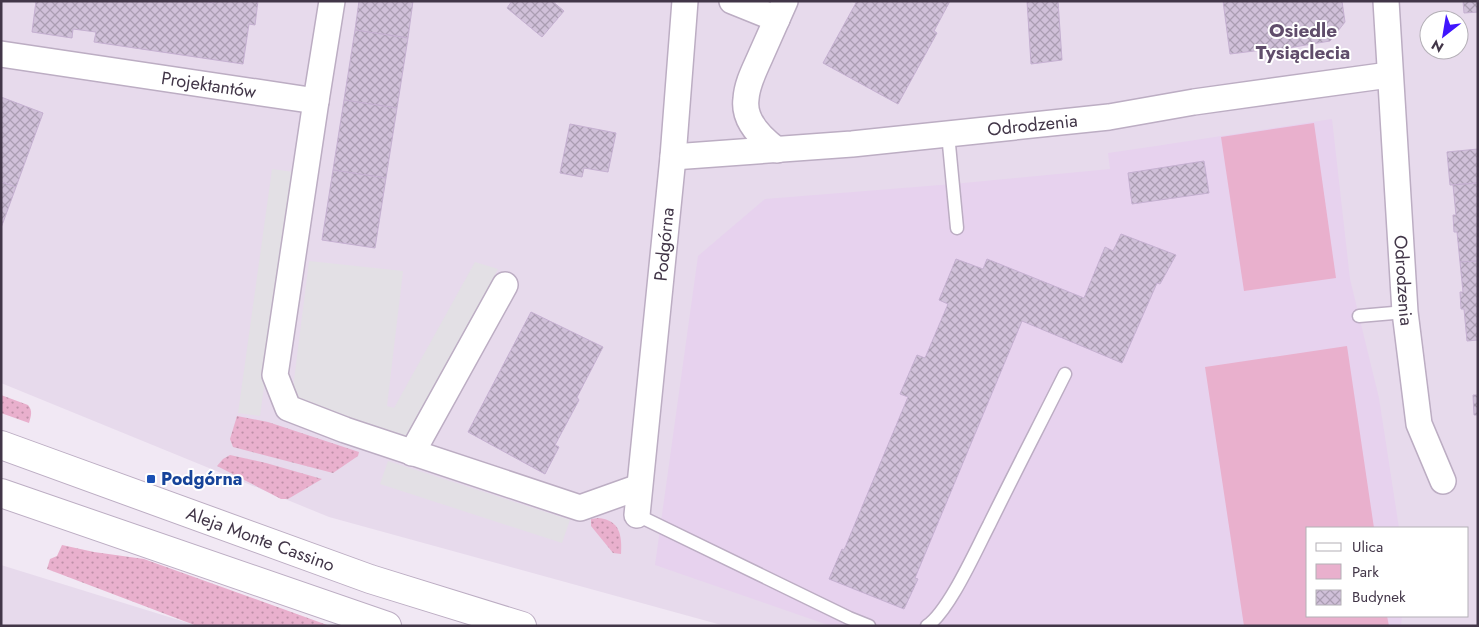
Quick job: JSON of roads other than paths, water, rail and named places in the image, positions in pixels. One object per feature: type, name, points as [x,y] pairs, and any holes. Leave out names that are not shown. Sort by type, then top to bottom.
[{"type":"street","points":[[332,1],[275,375],[288,408],[412,453],[580,508],[639,487]]},
{"type":"street","name":"Podgórna","points":[[636,515],[673,157],[685,1]]},
{"type":"street","points":[[732,1],[781,10],[751,78],[745,100],[748,117],[756,130],[763,140],[777,150]]},
{"type":"street","name":"Odrodzenia","points":[[1386,1],[1389,75],[1405,312],[1419,424],[1443,481]]},
{"type":"street","name":"Projektantów","points":[[1,54],[316,101]]},
{"type":"street","name":"Odrodzenia","points":[[673,157],[852,144],[1109,117],[1194,102],[1389,75]]},
{"type":"street","points":[[412,453],[505,285]]},
{"type":"street","name":"Aleja Monte Cassino","points":[[1,445],[370,579],[522,626]]},
{"type":"street","points":[[1,493],[387,626]]},
{"type":"lane","points":[[948,134],[957,228]]},
{"type":"lane","points":[[1359,316],[1405,312]]},
{"type":"lane","points":[[927,626],[943,608],[966,569],[1065,374]]},
{"type":"lane","points":[[636,515],[869,626]]},
{"type":"place","name":"Podgórna","points":[[151,479]]},
{"type":"district","name":"Osiedle Tysiąclecia","points":[[1303,41]]}]
